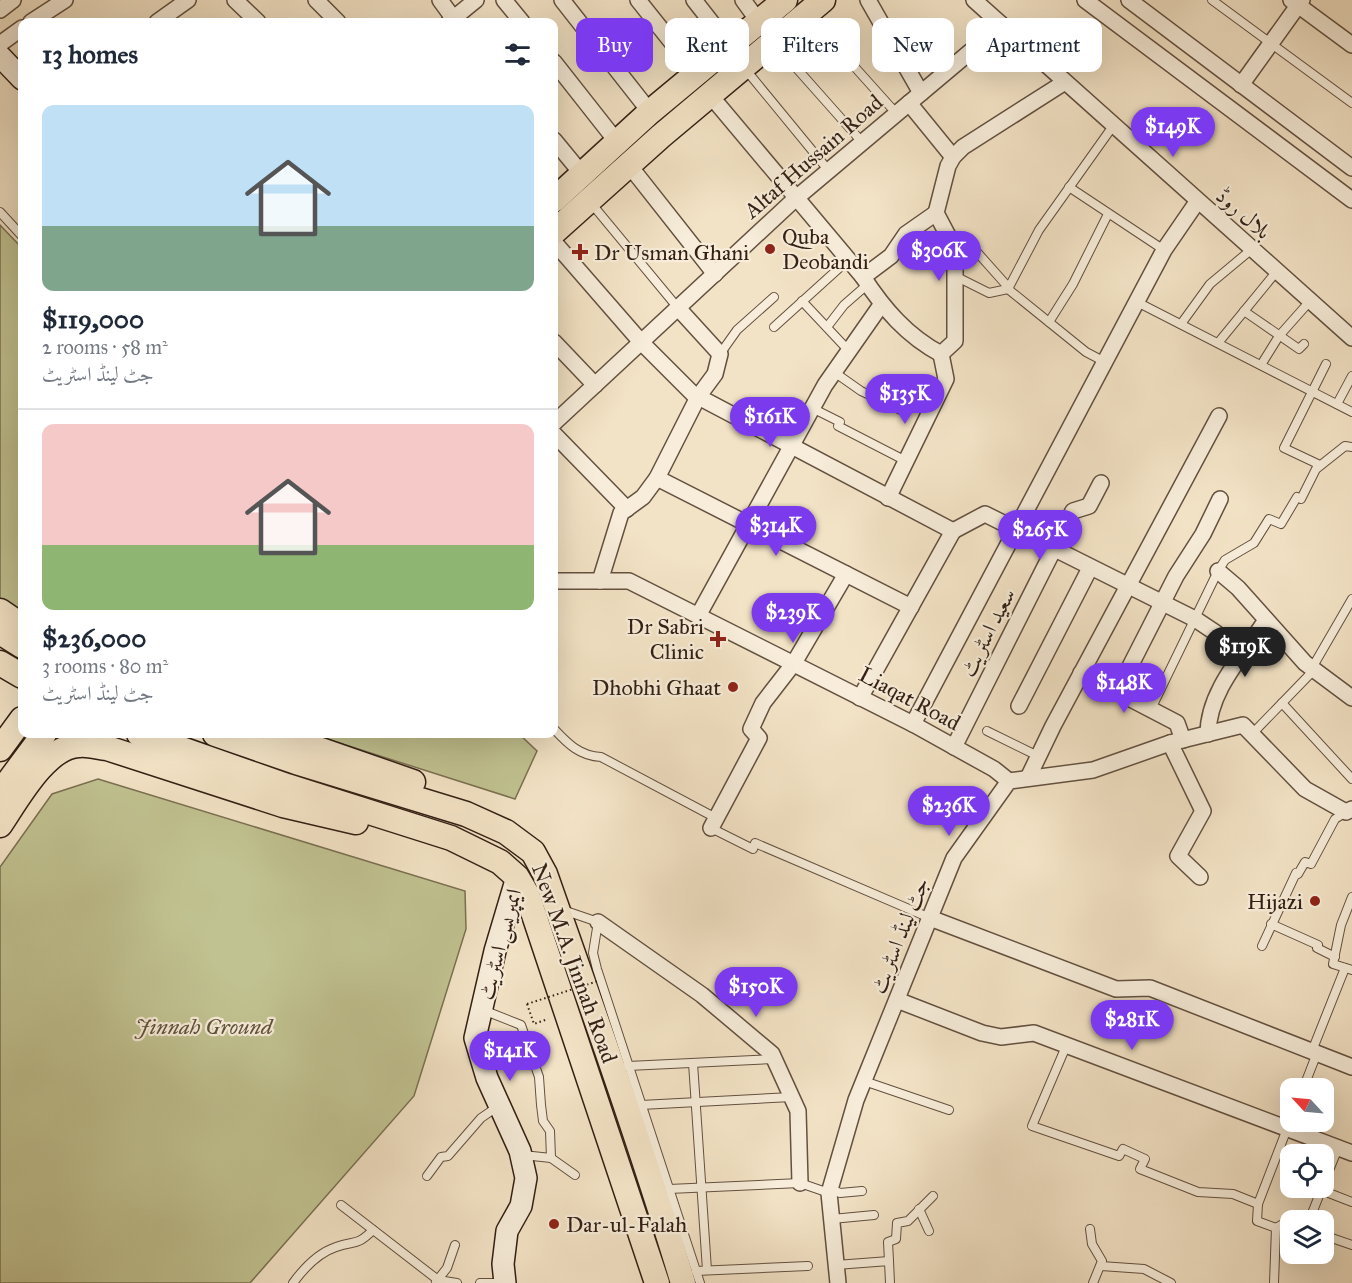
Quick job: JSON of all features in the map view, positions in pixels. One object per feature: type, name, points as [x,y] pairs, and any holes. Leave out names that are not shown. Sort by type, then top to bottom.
[{"type":"main road","points":[[749,30],[785,0]]},
{"type":"main road","points":[[802,18],[815,7]]},
{"type":"main road","points":[[749,63],[761,53]]},
{"type":"main road","points":[[558,196],[650,112],[699,72]]},
{"type":"main road","points":[[558,228],[628,165],[738,72]]},
{"type":"main road","points":[[0,612],[18,623]]},
{"type":"main road","points":[[0,632],[18,643]]},
{"type":"main road","points":[[0,663],[18,674]]},
{"type":"main road","points":[[0,749],[18,724]]},
{"type":"main road","points":[[0,793],[41,738]]},
{"type":"main road","name":"New M.A. Jinnah Road","points":[[150,738],[287,786],[451,838],[500,862],[517,877],[527,894],[657,1283]]},
{"type":"main road","name":"New M.A. Jinnah Road","points":[[227,738],[296,762],[466,814],[506,832],[534,852],[545,874],[649,1172],[689,1277]]},
{"type":"main road","points":[[287,738],[432,788],[466,814]]},
{"type":"main road","points":[[0,825],[45,761],[60,750],[78,745],[106,748],[283,805],[337,819],[451,838]]},
{"type":"street","points":[[0,10],[13,0]]},
{"type":"street","points":[[49,18],[65,0]]},
{"type":"street","points":[[163,18],[188,0]]},
{"type":"street","points":[[235,0],[254,18]]},
{"type":"street","points":[[316,0],[334,18]]},
{"type":"street","points":[[440,0],[451,18]]},
{"type":"street","points":[[456,18],[476,0]]},
{"type":"street","points":[[504,0],[519,18]]},
{"type":"street","points":[[562,0],[650,112]]},
{"type":"street","points":[[638,0],[697,74]]},
{"type":"street","points":[[694,0],[708,18]]},
{"type":"street","points":[[743,0],[759,22]]},
{"type":"street","points":[[868,0],[921,93]]},
{"type":"street","name":"بلال روڈ","points":[[974,0],[994,18]]},
{"type":"street","points":[[1085,0],[1352,200]]},
{"type":"street","points":[[1129,0],[1352,168]]},
{"type":"street","points":[[1241,85],[1297,2],[1352,45]]},
{"type":"street","points":[[0,44],[18,31]]},
{"type":"street","name":"Altaf Hussain Road","points":[[558,419],[795,199],[966,55]]},
{"type":"street","points":[[0,56],[18,75]]},
{"type":"street","points":[[558,67],[617,142]]},
{"type":"street","name":"بلال روڈ","points":[[1054,72],[1352,338]]},
{"type":"street","points":[[941,354],[955,341],[955,253],[936,213],[948,166],[963,147],[1065,82]]},
{"type":"street","points":[[710,95],[848,260],[881,306],[908,332],[941,354],[946,379],[888,498]]},
{"type":"street","points":[[909,103],[953,157]]},
{"type":"street","points":[[558,145],[582,174]]},
{"type":"street","points":[[628,165],[715,274]]},
{"type":"street","points":[[913,724],[1164,250],[1197,202]]},
{"type":"street","points":[[865,281],[891,256],[906,234],[936,213]]},
{"type":"street","points":[[558,247],[641,342],[698,397],[953,531]]},
{"type":"street","points":[[698,616],[812,408],[834,372],[881,306]]},
{"type":"street","points":[[600,581],[621,513],[643,497],[657,478],[698,397],[715,374],[720,354],[678,308]]},
{"type":"street","points":[[558,346],[595,385]]},
{"type":"street","points":[[1028,778],[1081,673],[1219,416]]},
{"type":"street","points":[[558,438],[627,509]]},
{"type":"street","points":[[657,478],[911,607]]},
{"type":"street","name":"سعید اسٹریٹ","points":[[954,747],[1073,511],[1089,506],[1101,483]]},
{"type":"street","points":[[1117,692],[1162,604],[1220,500]]},
{"type":"street","points":[[860,698],[953,531],[985,514],[1195,619],[1216,633],[1241,657]]},
{"type":"street","points":[[1019,706],[1090,568]]},
{"type":"street","points":[[1218,571],[1313,669],[1352,698]]},
{"type":"street","points":[[714,823],[759,738],[751,729],[764,703],[794,663],[846,574]]},
{"type":"street","name":"Liaqat Road","points":[[558,581],[629,581],[913,724],[994,769],[1009,781]]},
{"type":"street","points":[[1208,734],[1208,719],[1231,670],[1266,620]]},
{"type":"street","points":[[1081,673],[1177,723],[1176,742],[1203,811],[1178,856],[1200,877]]},
{"type":"street","points":[[1009,781],[1093,770],[1176,742],[1243,725],[1305,789],[1349,810]]},
{"type":"street","name":"جٹ لینڈ اسٹریٹ","points":[[838,1283],[830,1191],[864,1081],[954,858],[1009,781]]},
{"type":"street","name":"ایمپریس اسٹریٹ","points":[[505,1283],[503,1264],[507,1230],[521,1206],[526,1178],[522,1155],[487,1078],[475,1038],[517,877]]},
{"type":"street","points":[[930,918],[1116,989],[1150,988],[1352,1067]]},
{"type":"street","points":[[598,922],[702,995],[772,1054],[798,1111],[800,1184]]},
{"type":"street","points":[[897,1000],[982,1033],[1001,1037],[1034,1033],[1280,1122]]},
{"type":"street","points":[[1304,1132],[1345,1150]]},
{"type":"lane","points":[[1212,0],[1352,104]]},
{"type":"lane","points":[[815,7],[896,113]]},
{"type":"lane","points":[[748,72],[829,171]]},
{"type":"lane","points":[[800,72],[862,142]]},
{"type":"lane","points":[[1009,288],[1039,230],[1113,126]]},
{"type":"lane","points":[[1069,188],[1164,250]]},
{"type":"lane","points":[[589,200],[678,308]]},
{"type":"lane","points":[[0,212],[18,232]]},
{"type":"lane","points":[[1049,322],[1073,285],[1108,214]]},
{"type":"lane","points":[[955,253],[968,242],[1009,288],[1086,352],[1105,362]]},
{"type":"lane","points":[[1181,324],[1210,284],[1252,249]]},
{"type":"lane","points":[[774,327],[848,260]]},
{"type":"lane","points":[[1218,343],[1277,271]]},
{"type":"lane","points":[[955,276],[989,292],[1009,288]]},
{"type":"lane","points":[[827,327],[865,281]]},
{"type":"lane","points":[[720,354],[737,330],[774,297]]},
{"type":"lane","points":[[802,301],[849,351]]},
{"type":"lane","points":[[1261,364],[1280,336],[1310,301]]},
{"type":"lane","points":[[1137,302],[1352,412]]},
{"type":"lane","points":[[1244,311],[1299,349],[1304,344]]},
{"type":"lane","points":[[1320,465],[1284,448],[1326,364]]},
{"type":"lane","points":[[834,372],[844,381],[905,412]]},
{"type":"lane","points":[[1337,404],[1352,376]]},
{"type":"lane","points":[[812,408],[840,422],[838,426],[906,460]]},
{"type":"lane","points":[[1151,709],[1225,560],[1254,543],[1269,519],[1281,524],[1297,497],[1301,499],[1320,465],[1345,446],[1352,447]]},
{"type":"lane","points":[[1252,734],[1313,669],[1352,599]]},
{"type":"lane","points":[[1282,703],[1352,779]]},
{"type":"lane","points":[[987,731],[1038,756]]},
{"type":"lane","points":[[558,733],[579,751],[589,756],[602,757],[714,823],[753,849],[755,843],[930,918]]},
{"type":"lane","points":[[1262,946],[1296,873],[1298,874],[1305,862],[1311,864],[1335,819],[1349,810]]},
{"type":"lane","points":[[1307,1078],[1349,969],[1333,963],[1341,925],[1352,897]]},
{"type":"lane","points":[[557,908],[598,922],[593,953],[669,1189],[689,1277],[700,1283]]},
{"type":"lane","points":[[1271,924],[1318,945],[1317,948],[1335,957]]},
{"type":"lane","points":[[482,1009],[521,1024],[539,1077],[543,1121],[550,1131],[551,1158]]},
{"type":"lane","points":[[1067,1044],[1032,1126],[1119,1156],[1124,1149],[1145,1159],[1140,1169],[1198,1192],[1233,1194],[1258,1204]]},
{"type":"lane","points":[[628,1066],[774,1059]]},
{"type":"lane","points":[[693,1063],[707,1270]]},
{"type":"lane","points":[[864,1081],[949,1110]]},
{"type":"lane","points":[[641,1105],[792,1097]]},
{"type":"lane","points":[[427,1176],[441,1157],[448,1156],[457,1149],[481,1118],[499,1105]]},
{"type":"lane","points":[[1276,1228],[1257,1221],[1258,1204],[1285,1132]]},
{"type":"lane","points":[[1334,1168],[1345,1150]]},
{"type":"lane","points":[[522,1155],[551,1158],[576,1175]]},
{"type":"lane","points":[[669,1189],[700,1186],[800,1184],[840,1193],[862,1191]]},
{"type":"lane","points":[[1334,1194],[1352,1202]]},
{"type":"lane","points":[[890,1283],[888,1242],[896,1239],[897,1223],[908,1221],[933,1196]]},
{"type":"lane","points":[[341,1205],[436,1282],[457,1283]]},
{"type":"lane","points":[[919,1209],[929,1231]]},
{"type":"lane","points":[[832,1219],[874,1215]]},
{"type":"lane","points":[[1276,1228],[1280,1226]]},
{"type":"lane","points":[[1274,1283],[1276,1228]]},
{"type":"lane","points":[[1090,1229],[1092,1244],[1102,1261],[1094,1283]]},
{"type":"lane","points":[[293,1283],[320,1255],[336,1246],[361,1242],[373,1230]]},
{"type":"lane","points":[[1334,1238],[1352,1245]]},
{"type":"lane","points":[[436,1282],[447,1268],[455,1245]]},
{"type":"lane","points":[[836,1265],[889,1261]]},
{"type":"lane","points":[[689,1277],[707,1270],[808,1266]]},
{"type":"lane","points":[[1101,1266],[1144,1269],[1171,1283]]},
{"type":"lane","points":[[480,1283],[500,1283]]},
{"type":"path","points":[[534,1024],[527,1004],[598,981]]},
{"type":"green space","points":[[0,225],[18,244],[18,613],[0,601]]},
{"type":"green space","points":[[324,738],[523,738],[537,751],[515,799]]},
{"type":"green space","name":"Jinnah Ground","points":[[98,779],[465,891],[466,929],[414,1096],[250,1283],[0,1283],[0,867],[52,794]]},
{"type":"place","name":"Quba Deobandi","points":[[770,249]]},
{"type":"place","name":"Dr Usman Ghani","points":[[580,252]]},
{"type":"place","name":"Dr Sabri Clinic","points":[[718,639]]},
{"type":"place","name":"Dhobhi Ghaat","points":[[733,687]]},
{"type":"place","name":"Hijazi","points":[[1315,901]]},
{"type":"place","name":"Dar-ul-Falah","points":[[554,1224]]}]
